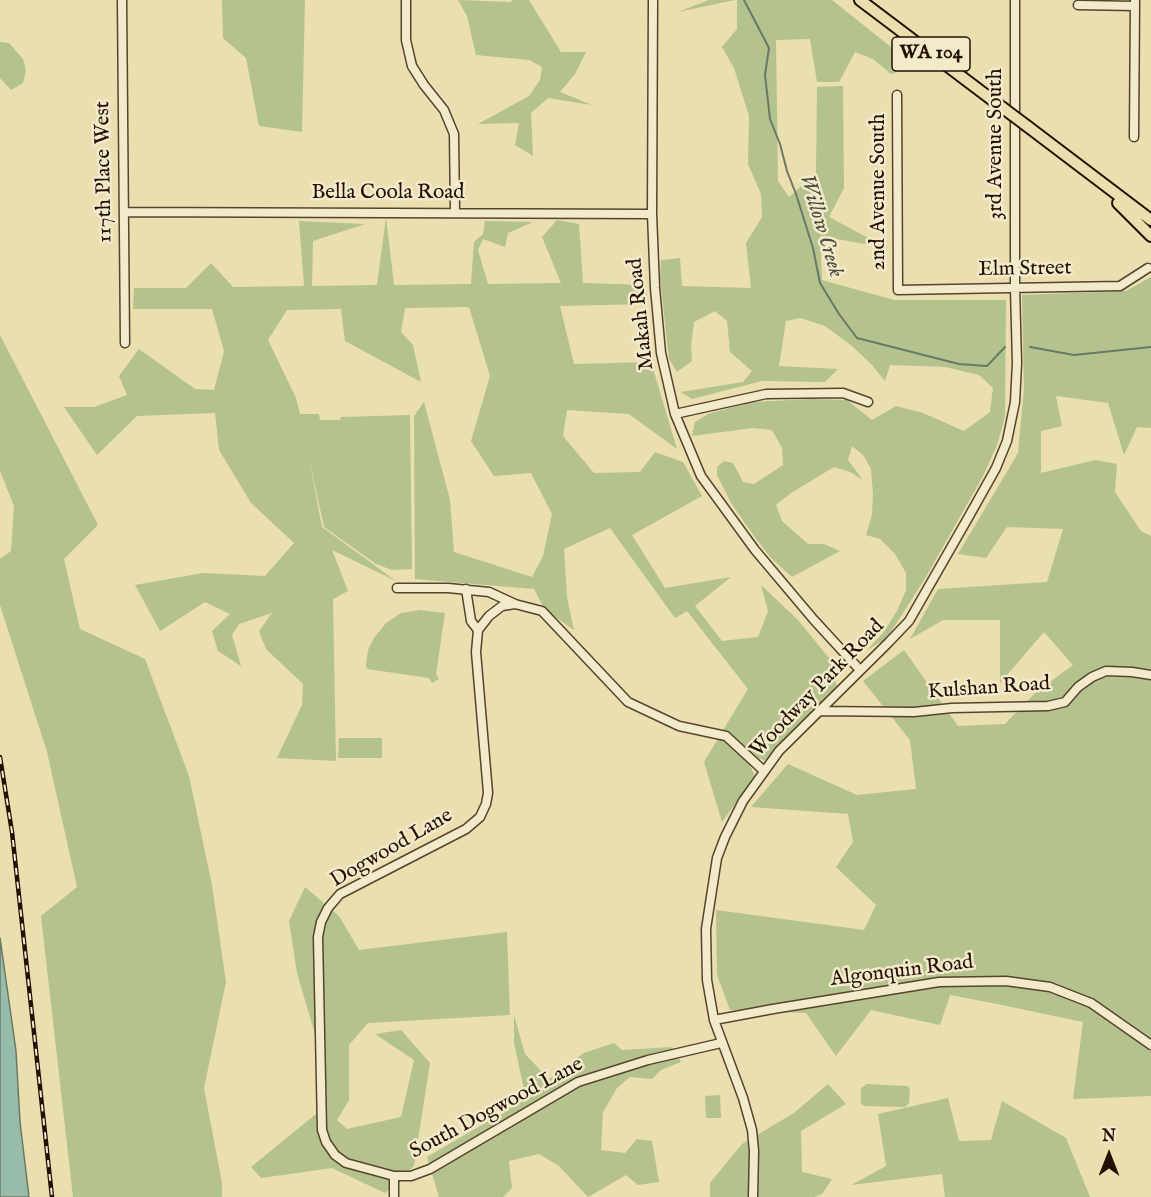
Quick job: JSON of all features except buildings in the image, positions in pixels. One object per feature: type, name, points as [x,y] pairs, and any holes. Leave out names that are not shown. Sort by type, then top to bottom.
[{"type":"main road","name":"WA 104","points":[[860,0],[1151,220]]},
{"type":"main road","name":"WA 104","points":[[1085,172],[1151,236]]},
{"type":"street","name":"117th Place West","points":[[122,0],[125,343]]},
{"type":"street","points":[[406,0],[406,40],[412,66],[444,110],[454,134],[455,212]]},
{"type":"street","name":"Makah Road","points":[[653,0],[652,214],[661,353],[675,414],[701,476],[755,550],[860,670]]},
{"type":"street","name":"3rd Avenue South","points":[[1015,0],[1015,288]]},
{"type":"street","points":[[1078,5],[1135,3],[1134,136]]},
{"type":"street","name":"2nd Avenue South","points":[[897,95],[898,290]]},
{"type":"street","name":"Bella Coola Road","points":[[124,212],[652,214]]},
{"type":"street","name":"Elm Street","points":[[898,290],[1120,286],[1148,268]]},
{"type":"street","name":"Woodway Park Road","points":[[753,1197],[752,1130],[743,1098],[721,1043],[710,1002],[706,950],[708,911],[717,858],[743,801],[779,751],[909,621],[996,468],[1007,441],[1014,412],[1017,369],[1015,288]]},
{"type":"street","points":[[675,414],[766,394],[843,393],[868,402]]},
{"type":"street","points":[[397,588],[466,589],[489,592],[515,604],[542,611],[628,702],[679,726],[726,736],[764,771]]},
{"type":"street","points":[[466,589],[471,621],[478,630],[489,616],[502,606],[515,604]]},
{"type":"street","name":"Dogwood Lane","points":[[394,1176],[346,1163],[335,1155],[326,1142],[322,1130],[318,937],[321,922],[328,908],[340,894],[466,829],[480,817],[488,793],[476,652],[478,630]]},
{"type":"street","name":"Kulshan Road","points":[[819,711],[914,712],[952,708],[1048,706],[1065,702],[1078,687],[1106,671],[1151,675]]},
{"type":"street","name":"Algonquin Road","points":[[714,1020],[939,982],[1006,981],[1050,987],[1091,1003],[1151,1045]]},
{"type":"street","name":"South Dogwood Lane","points":[[394,1176],[411,1176],[430,1169],[578,1082],[648,1060],[721,1043]]},
{"type":"street","points":[[394,1176],[394,1197]]},
{"type":"green space","points":[[222,0],[305,0],[302,132],[259,126],[246,58],[223,38]]},
{"type":"green space","points":[[458,0],[510,2],[529,0],[561,52],[586,52],[575,74],[560,92],[592,105],[548,98],[531,113],[533,156],[515,145],[519,123],[478,124],[529,96],[540,80],[542,67],[529,60],[476,55],[467,16]]},
{"type":"green space","points":[[709,0],[735,0],[678,12]]},
{"type":"green space","points":[[737,0],[832,0],[916,67],[891,74],[873,59],[855,52],[839,82],[817,82],[810,39],[776,40],[778,181],[789,197],[816,173],[817,87],[843,86],[844,188],[829,217],[887,248],[820,236],[822,280],[894,300],[1006,300],[1005,417],[997,445],[983,476],[926,577],[887,638],[867,650],[883,633],[897,611],[906,590],[906,573],[895,554],[880,539],[866,535],[872,515],[873,494],[871,469],[864,456],[852,446],[848,460],[863,480],[850,472],[834,467],[791,493],[776,505],[782,521],[808,544],[824,544],[840,551],[792,577],[770,557],[754,536],[731,503],[717,475],[717,467],[724,461],[733,463],[743,482],[754,484],[783,465],[782,448],[772,430],[753,428],[692,436],[695,422],[708,414],[752,402],[847,400],[872,420],[896,406],[923,413],[964,431],[990,412],[993,388],[979,375],[945,367],[890,365],[885,381],[852,346],[825,326],[801,318],[786,321],[779,366],[838,369],[825,382],[762,381],[692,399],[681,392],[743,382],[752,371],[730,352],[727,321],[715,311],[694,322],[691,345],[692,361],[677,372],[669,359],[660,278],[661,260],[680,258],[682,286],[751,288],[746,243],[762,217],[761,194],[748,164],[749,116],[734,68],[722,47],[737,29]]},
{"type":"green space","points":[[0,42],[9,43],[23,59],[26,70],[23,83],[11,90],[0,78]]},
{"type":"green space","points":[[386,217],[394,285],[471,284],[474,242],[483,234],[485,221],[533,222],[508,233],[505,247],[483,239],[478,250],[488,284],[561,283],[542,237],[557,220],[579,224],[583,283],[646,285],[647,304],[560,306],[574,364],[651,362],[677,449],[629,414],[567,410],[563,436],[594,473],[640,472],[655,452],[683,462],[702,496],[632,535],[665,588],[731,577],[695,606],[722,641],[758,637],[768,611],[761,585],[798,620],[829,658],[837,687],[767,761],[757,758],[750,765],[755,777],[722,822],[704,762],[748,689],[687,611],[675,618],[610,528],[564,549],[567,598],[574,630],[545,610],[534,589],[415,579],[414,416],[424,402],[450,500],[454,552],[532,577],[543,556],[552,514],[531,473],[494,476],[471,441],[490,376],[469,307],[405,308],[401,332],[413,345],[421,382],[345,341],[341,309],[287,310],[268,340],[296,398],[300,414],[319,414],[320,420],[340,420],[341,417],[410,415],[412,569],[392,570],[376,564],[324,527],[309,458],[322,527],[396,581],[332,550],[348,591],[333,599],[336,761],[277,758],[302,705],[303,684],[266,649],[259,631],[272,613],[239,624],[232,635],[241,666],[218,651],[212,631],[230,614],[205,602],[160,631],[135,585],[203,573],[265,576],[294,543],[251,503],[219,450],[215,413],[137,416],[97,455],[64,407],[94,407],[127,395],[119,376],[139,349],[195,389],[214,390],[224,351],[212,309],[133,309],[134,288],[186,288],[211,263],[233,287],[304,286],[299,221],[365,224],[313,241],[312,286],[377,285]]},
{"type":"green space","points":[[1151,277],[1151,428],[1137,427],[1124,455],[1108,403],[1056,396],[1062,426],[1041,431],[1041,473],[1095,460],[1117,464],[1115,492],[1141,531],[1151,536],[1151,1096],[1073,1099],[1083,1022],[997,1004],[950,995],[940,1025],[871,1010],[836,1056],[806,1013],[730,1010],[717,975],[716,910],[864,930],[876,905],[836,867],[853,842],[848,814],[751,807],[788,764],[857,795],[916,789],[910,740],[863,681],[904,650],[958,726],[1005,724],[1035,693],[1073,665],[1044,632],[1000,683],[1000,620],[943,620],[910,639],[938,589],[1047,582],[1063,529],[1007,527],[986,558],[958,554],[1018,453],[1024,389],[1022,295],[1126,291]]},
{"type":"green space","points":[[0,335],[98,525],[64,559],[80,629],[145,659],[189,776],[212,885],[226,982],[204,1088],[222,1183],[222,1197],[73,1197],[41,916],[77,887],[47,752],[0,605],[0,559],[11,551],[14,506],[0,471]]},
{"type":"green space","points":[[420,610],[445,613],[436,674],[439,679],[432,683],[429,678],[367,669],[368,650],[386,623],[401,613]]},
{"type":"green space","points":[[339,738],[382,738],[382,758],[338,758]]},
{"type":"green space","points":[[305,887],[339,916],[359,950],[507,932],[510,1015],[368,1023],[349,1045],[349,1100],[337,1120],[347,1129],[401,1117],[414,1060],[375,1034],[401,1030],[430,1063],[414,1166],[385,1193],[332,1168],[261,1178],[251,1167],[327,1105],[325,1068],[297,973],[289,921]]},
{"type":"green space","points":[[514,1015],[525,1054],[549,1079],[584,1053],[614,1043],[622,1050],[672,1047],[681,1062],[661,1070],[652,1079],[630,1077],[617,1088],[603,1112],[601,1150],[625,1153],[637,1139],[652,1141],[659,1182],[638,1185],[626,1175],[588,1197],[559,1166],[539,1154],[509,1161],[512,1188],[503,1197],[439,1197],[427,1157],[526,1099],[514,1043]]},
{"type":"green space","points":[[828,1084],[846,1104],[801,1131],[802,1172],[832,1179],[822,1194],[814,1197],[710,1197],[710,1183],[742,1144],[794,1113]]},
{"type":"green space","points":[[867,1084],[907,1086],[910,1088],[909,1103],[905,1107],[865,1106],[861,1104],[861,1088]]},
{"type":"green space","points":[[720,1095],[721,1118],[706,1118],[705,1096]]},
{"type":"green space","points":[[948,1098],[959,1141],[991,1140],[1002,1101],[1066,1138],[1090,1197],[945,1197],[942,1174],[851,1185],[886,1166],[878,1114]]},
{"type":"shaded area","points":[[0,938],[16,1051],[20,1122],[29,1197],[0,1197]]},
{"type":"waterway","name":"Willow Creek","points":[[744,0],[769,48],[765,75],[770,119],[813,248],[820,283],[857,338],[959,364],[987,366],[1005,347]]},
{"type":"waterway","name":"Willow Creek","points":[[1030,347],[1074,355],[1151,347]]},
{"type":"railway","points":[[0,757],[12,832],[52,1197]]}]
